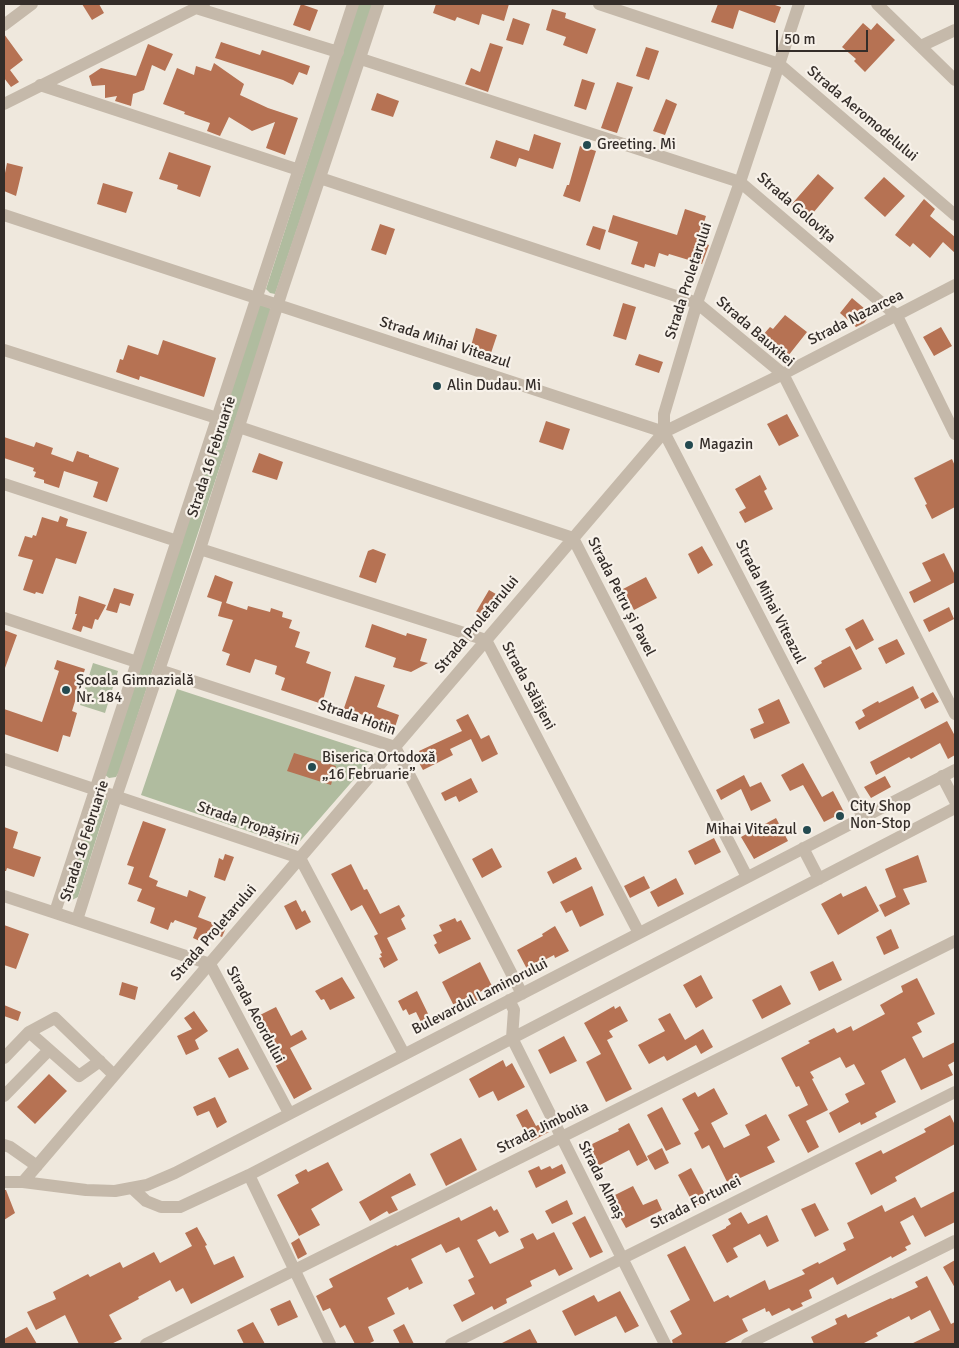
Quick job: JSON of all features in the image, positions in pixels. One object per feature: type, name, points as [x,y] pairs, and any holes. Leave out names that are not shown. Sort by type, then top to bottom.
[{"type":"street","points":[[4,25],[32,4]]},
{"type":"street","name":"Strada 16 Februarie","points":[[55,912],[353,4]]},
{"type":"street","name":"Strada 16 Februarie","points":[[77,920],[116,797],[200,549],[277,305],[378,4]]},
{"type":"street","name":"Strada Aeromodelului","points":[[599,4],[779,64],[955,215]]},
{"type":"street","name":"Strada Proletarului","points":[[24,1182],[664,432],[664,414],[697,303],[740,182],[799,4]]},
{"type":"street","points":[[876,4],[955,80]]},
{"type":"street","points":[[4,104],[200,6],[338,52]]},
{"type":"street","points":[[921,46],[955,30]]},
{"type":"street","name":"Strada Golovița","points":[[361,59],[740,182],[897,316],[955,434]]},
{"type":"street","points":[[40,85],[299,170]]},
{"type":"street","name":"Strada Bauxitei","points":[[320,178],[697,303],[783,374],[955,714]]},
{"type":"street","name":"Strada Mihai Viteazul","points":[[4,215],[664,432],[863,817]]},
{"type":"street","name":"Strada Nazarcea","points":[[664,432],[783,374],[955,285]]},
{"type":"street","points":[[4,350],[217,418]]},
{"type":"street","name":"Strada Petru și Pavel","points":[[239,427],[573,538],[747,877]]},
{"type":"street","points":[[4,484],[177,541]]},
{"type":"street","name":"Strada Sălăjeni","points":[[200,549],[486,640],[639,933]]},
{"type":"street","points":[[4,618],[137,662]]},
{"type":"street","name":"Strada Hotin","points":[[159,670],[395,747],[522,994]]},
{"type":"street","name":"Strada Propășirii","points":[[4,759],[300,858],[404,1054]]},
{"type":"street","name":"Bulevardul Laminorului","points":[[4,1182],[24,1182],[98,1191],[147,1185],[175,1173],[955,770]]},
{"type":"street","points":[[942,776],[955,783]]},
{"type":"street","points":[[942,776],[955,801]]},
{"type":"street","points":[[132,1188],[146,1201],[161,1207],[180,1207],[249,1175],[955,808]]},
{"type":"street","points":[[803,848],[818,879]]},
{"type":"street","name":"Strada Acordului","points":[[4,896],[210,964],[289,1113]]},
{"type":"street","name":"Strada Jimbolia","points":[[146,1344],[955,941]]},
{"type":"street","points":[[510,1000],[514,1010],[512,1038]]},
{"type":"street","points":[[4,1058],[29,1032],[55,1018],[114,1075]]},
{"type":"street","points":[[29,1032],[80,1076],[100,1061]]},
{"type":"street","name":"Strada Almaș","points":[[512,1038],[665,1344]]},
{"type":"street","points":[[4,1096],[49,1050]]},
{"type":"street","name":"Strada Fortunei","points":[[451,1344],[955,1092]]},
{"type":"street","points":[[4,1145],[37,1166]]},
{"type":"street","points":[[249,1175],[330,1344]]},
{"type":"street","points":[[747,1344],[955,1241]]},
{"type":"green space","points":[[358,4],[373,4],[275,294],[270,293],[266,289]]},
{"type":"green space","points":[[267,299],[271,312],[119,772],[116,777],[109,778],[104,774],[255,310]]},
{"type":"green space","points":[[93,663],[118,671],[105,713],[80,705]]},
{"type":"green space","points":[[177,689],[376,754],[295,847],[141,795]]},
{"type":"green space","points":[[96,792],[110,795],[78,897],[72,900],[66,898]]},
{"type":"building","points":[[82,4],[99,4],[104,13],[92,20]]},
{"type":"building","points":[[301,4],[318,10],[310,31],[293,25]]},
{"type":"building","points":[[436,4],[509,4],[504,21],[482,14],[479,25],[457,17],[455,21],[433,13]]},
{"type":"building","points":[[718,4],[772,4],[781,7],[775,23],[739,10],[733,29],[711,22]]},
{"type":"building","points":[[552,9],[566,13],[565,18],[596,29],[587,54],[563,45],[566,37],[546,30]]},
{"type":"building","points":[[513,18],[530,24],[523,45],[506,40]]},
{"type":"building","points":[[863,23],[871,30],[877,23],[895,40],[865,72],[854,61],[856,59],[842,47]]},
{"type":"building","points":[[4,34],[23,60],[10,70],[19,82],[11,87],[4,78]]},
{"type":"building","points":[[221,42],[260,55],[262,50],[310,66],[307,75],[299,72],[293,85],[215,58]]},
{"type":"building","points":[[490,43],[503,47],[488,92],[465,84],[471,68],[480,72]]},
{"type":"building","points":[[148,44],[173,54],[165,71],[152,65],[144,90],[133,94],[131,106],[115,101],[117,96],[105,98],[105,85],[92,86],[89,76],[101,68],[136,76]]},
{"type":"building","points":[[646,47],[659,51],[649,80],[636,76]]},
{"type":"building","points":[[214,63],[244,84],[240,95],[268,108],[298,118],[285,155],[266,148],[275,122],[252,131],[229,117],[220,136],[207,131],[210,123],[163,104],[177,68],[194,75],[196,66],[211,71]]},
{"type":"building","points":[[582,79],[595,83],[586,110],[574,106]]},
{"type":"building","points":[[617,82],[633,87],[617,133],[601,128]]},
{"type":"building","points":[[377,93],[399,101],[393,117],[371,110]]},
{"type":"building","points":[[666,99],[677,104],[665,135],[653,131]]},
{"type":"building","points":[[534,134],[561,143],[553,169],[519,158],[516,167],[490,158],[496,140],[529,151]]},
{"type":"building","points":[[580,146],[596,151],[580,202],[563,196],[567,185],[569,185]]},
{"type":"building","points":[[169,152],[211,166],[200,197],[177,189],[178,185],[159,179]]},
{"type":"building","points":[[7,163],[23,167],[16,196],[4,191]]},
{"type":"building","points":[[818,174],[834,188],[808,219],[791,205]]},
{"type":"building","points":[[884,177],[905,196],[885,217],[864,198]]},
{"type":"building","points":[[103,183],[133,192],[126,213],[97,204]]},
{"type":"building","points":[[924,199],[935,209],[930,216],[955,237],[955,253],[943,242],[930,258],[913,243],[910,247],[895,235]]},
{"type":"building","points":[[685,209],[706,216],[698,241],[709,245],[702,264],[669,254],[668,256],[659,253],[655,267],[645,264],[644,268],[631,264],[638,242],[608,232],[613,215],[677,235]]},
{"type":"building","points":[[380,224],[395,229],[386,255],[371,250]]},
{"type":"building","points":[[593,226],[606,230],[600,250],[586,245]]},
{"type":"building","points":[[852,298],[871,314],[864,323],[856,327],[840,313]]},
{"type":"building","points":[[623,303],[636,307],[626,340],[613,336]]},
{"type":"building","points":[[785,315],[807,332],[788,356],[762,336],[770,327],[773,329]]},
{"type":"building","points":[[941,327],[952,346],[934,356],[923,337]]},
{"type":"building","points":[[476,328],[497,335],[491,353],[471,346]]},
{"type":"building","points":[[163,340],[216,358],[204,397],[140,376],[139,380],[116,372],[120,359],[123,360],[128,345],[158,355]]},
{"type":"building","points":[[639,354],[663,362],[659,373],[635,365]]},
{"type":"building","points":[[787,414],[799,436],[779,446],[767,424]]},
{"type":"building","points":[[546,421],[570,429],[563,450],[539,442]]},
{"type":"building","points":[[4,437],[34,447],[36,442],[53,448],[51,454],[73,462],[77,451],[119,468],[107,502],[93,497],[98,482],[64,471],[59,488],[34,477],[36,472],[33,471],[34,468],[4,458]]},
{"type":"building","points":[[259,453],[283,462],[277,480],[252,472]]},
{"type":"building","points":[[952,459],[955,466],[955,507],[932,519],[914,478]]},
{"type":"building","points":[[760,475],[767,489],[764,491],[773,509],[745,523],[739,512],[746,508],[735,489]]},
{"type":"building","points":[[60,516],[68,519],[66,526],[87,532],[76,564],[56,558],[43,594],[36,592],[35,594],[23,590],[33,560],[18,556],[25,536],[32,538],[33,535],[36,536],[42,517],[58,522]]},
{"type":"building","points":[[702,546],[713,565],[698,574],[688,554]]},
{"type":"building","points":[[373,549],[386,554],[376,583],[359,577],[368,551]]},
{"type":"building","points":[[944,553],[955,575],[955,582],[914,603],[909,592],[931,581],[922,563]]},
{"type":"building","points":[[215,575],[233,582],[226,603],[247,610],[248,606],[270,612],[271,608],[283,612],[282,617],[292,620],[289,628],[300,632],[295,647],[310,652],[306,663],[331,672],[323,700],[321,699],[319,703],[281,690],[285,678],[275,674],[277,666],[255,659],[250,673],[226,665],[230,654],[222,651],[233,620],[218,616],[222,602],[207,597]]},
{"type":"building","points":[[646,577],[657,598],[634,610],[623,589]]},
{"type":"building","points":[[114,588],[134,594],[130,606],[120,603],[117,613],[106,610]]},
{"type":"building","points":[[489,590],[501,597],[488,619],[476,612]]},
{"type":"building","points":[[79,596],[106,605],[98,620],[95,619],[92,629],[83,626],[81,632],[72,629],[77,614],[75,614]]},
{"type":"building","points":[[949,607],[954,619],[929,632],[923,620]]},
{"type":"building","points":[[863,619],[874,640],[856,650],[845,629]]},
{"type":"building","points":[[372,624],[406,636],[407,633],[427,639],[420,661],[428,663],[411,672],[393,667],[396,658],[365,647]]},
{"type":"building","points":[[4,630],[17,635],[5,668],[4,667]]},
{"type":"building","points":[[897,639],[905,654],[886,664],[878,648]]},
{"type":"building","points":[[850,646],[862,669],[824,688],[814,668],[822,663],[821,661]]},
{"type":"building","name":"Școala Gimnazială Nr. 184","points":[[57,660],[85,669],[72,711],[77,713],[70,737],[63,735],[58,752],[4,734],[4,709],[42,722],[59,671],[54,669]]},
{"type":"building","points":[[355,676],[385,685],[377,707],[399,715],[394,730],[376,724],[378,720],[354,712],[353,714],[343,711]]},
{"type":"building","points":[[913,686],[919,698],[859,730],[855,722],[865,716],[862,710]]},
{"type":"building","points":[[933,692],[939,702],[925,709],[920,699]]},
{"type":"building","points":[[779,699],[790,723],[754,739],[750,729],[764,723],[758,709]]},
{"type":"building","points":[[468,714],[481,739],[489,735],[498,754],[482,762],[471,739],[450,749],[453,755],[423,770],[418,761],[423,759],[419,751],[462,731],[456,720]]},
{"type":"building","points":[[947,721],[955,736],[955,755],[948,759],[940,743],[876,775],[870,762]]},
{"type":"building","points":[[294,753],[336,766],[331,785],[287,771]]},
{"type":"building","points":[[803,763],[822,797],[833,791],[844,812],[824,822],[803,785],[790,791],[781,775]]},
{"type":"building","points":[[744,775],[750,787],[761,782],[771,801],[751,811],[741,789],[721,800],[716,790]]},
{"type":"building","points":[[885,776],[891,787],[871,798],[864,787]]},
{"type":"building","points":[[471,778],[478,792],[459,802],[456,796],[445,801],[441,793]]},
{"type":"building","points":[[776,818],[788,841],[754,859],[741,837]]},
{"type":"building","points":[[143,821],[166,829],[149,877],[158,881],[156,886],[187,897],[189,890],[206,897],[198,917],[226,928],[222,937],[208,931],[204,943],[193,938],[197,928],[175,920],[173,923],[171,922],[168,930],[150,923],[155,908],[137,901],[142,889],[128,884],[134,867],[127,865]]},
{"type":"building","points":[[4,827],[18,832],[13,848],[41,857],[34,877],[7,868],[4,871]]},
{"type":"building","points":[[714,838],[721,852],[695,865],[688,851]]},
{"type":"building","points":[[492,848],[502,867],[482,878],[472,859]]},
{"type":"building","points":[[225,854],[234,857],[225,881],[214,877],[219,858],[223,860]]},
{"type":"building","points":[[918,855],[927,882],[903,889],[910,904],[885,917],[879,905],[896,897],[885,869]]},
{"type":"building","points":[[576,857],[582,869],[553,884],[547,872]]},
{"type":"building","points":[[351,864],[364,890],[367,889],[380,914],[399,905],[405,916],[401,919],[406,929],[387,938],[398,960],[384,968],[379,958],[382,957],[380,954],[382,953],[374,936],[378,934],[362,905],[351,911],[331,874]]},
{"type":"building","points":[[644,876],[650,888],[630,898],[624,886]]},
{"type":"building","points":[[676,878],[684,894],[658,907],[650,892]]},
{"type":"building","points":[[592,886],[604,915],[580,927],[572,910],[566,913],[560,902]]},
{"type":"building","points":[[866,886],[879,911],[838,935],[821,904],[841,893],[843,897]]},
{"type":"building","points":[[296,900],[302,912],[305,910],[311,922],[296,930],[284,906]]},
{"type":"building","points":[[455,918],[457,922],[461,920],[471,939],[439,954],[434,945],[437,943],[433,935],[442,931],[439,925]]},
{"type":"building","points":[[4,925],[29,934],[16,969],[4,965]]},
{"type":"building","points":[[555,926],[569,951],[555,958],[554,955],[527,969],[517,950],[543,936],[542,934]]},
{"type":"building","points":[[891,929],[899,948],[884,955],[876,937]]},
{"type":"building","points":[[833,961],[842,980],[819,991],[810,972]]},
{"type":"building","points":[[480,962],[492,986],[476,994],[479,1000],[457,1012],[442,982]]},
{"type":"building","points":[[701,975],[713,998],[696,1008],[683,985]]},
{"type":"building","points":[[342,977],[355,998],[330,1010],[324,999],[321,1000],[315,991]]},
{"type":"building","points":[[917,978],[935,1014],[917,1023],[922,1032],[912,1037],[923,1058],[955,1042],[955,1061],[948,1065],[953,1075],[921,1090],[905,1058],[881,1071],[896,1102],[875,1113],[877,1117],[861,1125],[860,1122],[839,1133],[829,1113],[849,1102],[845,1094],[865,1084],[854,1064],[846,1068],[840,1057],[810,1072],[828,1110],[806,1121],[819,1147],[808,1153],[788,1115],[808,1105],[799,1086],[796,1087],[781,1058],[834,1028],[837,1033],[851,1026],[853,1031],[885,1014],[880,1005],[903,992],[901,986]]},
{"type":"building","points":[[122,982],[138,987],[135,1000],[119,995]]},
{"type":"building","points":[[781,985],[791,1004],[762,1019],[752,1000]]},
{"type":"building","points":[[417,991],[432,1022],[423,1026],[416,1012],[409,1015],[406,1009],[403,1011],[398,1001]]},
{"type":"building","points":[[4,1005],[21,1012],[18,1021],[4,1016]]},
{"type":"building","points":[[614,1006],[615,1009],[620,1006],[628,1021],[609,1031],[613,1037],[607,1040],[632,1089],[606,1102],[586,1062],[601,1054],[584,1023]]},
{"type":"building","points":[[276,1007],[291,1036],[302,1030],[307,1039],[290,1048],[312,1089],[294,1099],[275,1064],[277,1064],[256,1017]]},
{"type":"building","points":[[194,1011],[208,1031],[195,1040],[199,1049],[186,1055],[177,1036],[192,1029],[184,1018]]},
{"type":"building","points":[[670,1013],[685,1040],[703,1029],[713,1047],[701,1054],[696,1045],[667,1061],[664,1056],[649,1064],[638,1045],[665,1031],[658,1019]]},
{"type":"building","points":[[564,1036],[577,1061],[550,1074],[538,1050]]},
{"type":"building","points":[[238,1048],[249,1069],[229,1078],[218,1058]]},
{"type":"building","points":[[503,1060],[506,1067],[512,1063],[525,1087],[498,1101],[493,1091],[479,1098],[469,1079]]},
{"type":"building","points":[[49,1074],[67,1091],[35,1124],[17,1107]]},
{"type":"building","points":[[714,1088],[728,1114],[711,1123],[724,1148],[750,1135],[745,1125],[766,1114],[780,1140],[767,1147],[775,1162],[738,1179],[740,1183],[730,1188],[709,1145],[702,1149],[694,1133],[699,1130],[682,1099],[695,1092],[698,1097]]},
{"type":"building","points":[[215,1097],[227,1122],[217,1128],[209,1111],[197,1116],[193,1107]]},
{"type":"building","points":[[662,1107],[681,1144],[666,1151],[647,1115]]},
{"type":"building","points":[[527,1109],[536,1126],[544,1122],[549,1132],[530,1142],[516,1115]]},
{"type":"building","points":[[950,1115],[955,1125],[955,1144],[895,1177],[897,1181],[871,1195],[855,1163],[881,1150],[883,1154],[926,1132],[924,1129]]},
{"type":"building","points":[[629,1123],[648,1160],[637,1166],[629,1150],[598,1166],[588,1146],[619,1131],[618,1129]]},
{"type":"building","points":[[461,1138],[477,1170],[446,1186],[430,1154]]},
{"type":"building","points":[[662,1148],[669,1163],[655,1170],[647,1156]]},
{"type":"building","points":[[328,1162],[343,1190],[311,1209],[320,1225],[299,1236],[277,1195],[299,1183],[295,1175],[306,1169],[308,1172]]},
{"type":"building","points":[[562,1164],[566,1173],[536,1188],[528,1171],[539,1166],[541,1170],[550,1166],[552,1169]]},
{"type":"building","points":[[691,1168],[708,1200],[695,1207],[678,1175]]},
{"type":"building","points":[[410,1173],[416,1185],[391,1197],[398,1210],[389,1214],[387,1211],[370,1221],[359,1202]]},
{"type":"building","points":[[633,1186],[643,1205],[657,1199],[662,1210],[626,1228],[609,1198]]},
{"type":"building","points":[[4,1190],[6,1190],[15,1213],[4,1220]]},
{"type":"building","points":[[955,1191],[955,1222],[925,1237],[913,1215],[900,1222],[911,1244],[905,1247],[907,1250],[892,1258],[891,1256],[837,1285],[833,1277],[809,1290],[812,1298],[801,1303],[803,1306],[792,1311],[789,1308],[772,1316],[769,1311],[766,1312],[765,1308],[742,1319],[748,1331],[723,1344],[673,1344],[672,1340],[682,1334],[670,1311],[690,1300],[667,1255],[685,1246],[714,1302],[728,1295],[730,1298],[765,1280],[769,1290],[805,1274],[802,1270],[818,1262],[819,1264],[846,1250],[843,1243],[854,1238],[847,1223],[882,1205],[885,1212],[915,1197],[921,1208]]},
{"type":"building","points":[[567,1200],[573,1214],[552,1224],[545,1211]]},
{"type":"building","points":[[815,1203],[829,1230],[815,1237],[801,1209]]},
{"type":"building","points":[[491,1206],[494,1211],[497,1209],[509,1232],[499,1237],[495,1231],[477,1240],[490,1264],[524,1248],[520,1239],[533,1233],[537,1240],[554,1232],[573,1269],[559,1276],[555,1269],[530,1281],[532,1286],[506,1299],[507,1303],[494,1310],[492,1306],[462,1322],[453,1305],[475,1294],[468,1280],[474,1277],[459,1247],[446,1253],[441,1244],[411,1259],[423,1283],[409,1290],[408,1287],[387,1298],[395,1314],[368,1327],[374,1341],[368,1344],[355,1344],[345,1325],[340,1328],[330,1308],[323,1311],[316,1296],[333,1287],[329,1279],[396,1245],[459,1217],[461,1221]]},
{"type":"building","points":[[741,1212],[748,1224],[767,1215],[779,1241],[767,1247],[760,1234],[733,1248],[738,1257],[727,1263],[712,1235],[726,1228],[731,1224],[728,1219]]},
{"type":"building","points":[[585,1216],[603,1252],[590,1258],[572,1223]]},
{"type":"building","points":[[197,1227],[207,1245],[205,1246],[214,1265],[234,1256],[244,1277],[191,1304],[183,1288],[176,1292],[170,1280],[109,1315],[122,1339],[111,1344],[79,1344],[65,1315],[36,1330],[27,1312],[56,1299],[53,1292],[88,1274],[90,1277],[120,1262],[123,1268],[154,1252],[160,1263],[192,1246],[185,1233]]},
{"type":"building","points":[[299,1238],[307,1254],[298,1259],[291,1243]]},
{"type":"building","points":[[955,1260],[955,1288],[943,1267]]},
{"type":"building","points":[[927,1276],[951,1324],[955,1322],[955,1344],[911,1344],[940,1330],[930,1310],[911,1320],[909,1316],[876,1333],[878,1336],[862,1344],[814,1344],[811,1337],[837,1324],[835,1319],[846,1314],[848,1318],[918,1287],[915,1282]]},
{"type":"building","points":[[620,1291],[639,1326],[625,1333],[616,1316],[575,1336],[562,1311],[594,1295],[598,1302]]},
{"type":"building","points":[[290,1300],[298,1317],[278,1326],[270,1309]]},
{"type":"building","points":[[253,1322],[265,1344],[244,1344],[237,1330]]},
{"type":"building","points":[[404,1324],[414,1344],[400,1344],[393,1330]]},
{"type":"building","points":[[27,1327],[37,1344],[4,1344],[4,1339]]},
{"type":"building","points":[[530,1329],[538,1344],[500,1344]]},
{"type":"place","name":"Greeting. Mi","points":[[587,145]]},
{"type":"place","name":"Alin Dudau. Mi","points":[[437,386]]},
{"type":"place","name":"Magazin","points":[[689,445]]},
{"type":"place","name":"Școala Gimnazială Nr. 184","points":[[66,690]]},
{"type":"place","name":"Biserica Ortodoxă „16 Februarie”","points":[[312,767]]},
{"type":"place","name":"City Shop Non-Stop","points":[[840,816]]},
{"type":"place","name":"Mihai Viteazul","points":[[807,830]]}]
